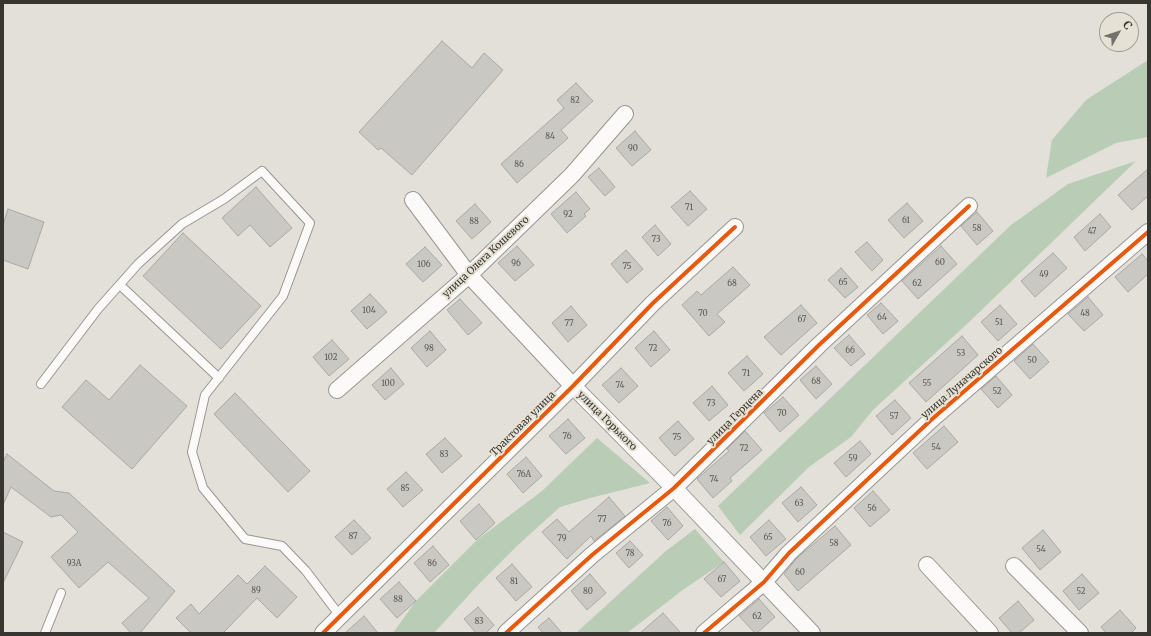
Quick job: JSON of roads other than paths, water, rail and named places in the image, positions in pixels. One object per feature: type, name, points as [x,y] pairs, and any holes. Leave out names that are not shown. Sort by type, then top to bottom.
[{"type":"street","name":"улица Олега Кошевого","points":[[337,390],[469,275],[572,175],[625,114]]},
{"type":"street","name":"улица Горького","points":[[413,200],[469,275],[573,386],[674,488],[812,633]]},
{"type":"street","name":"улица Герцена","points":[[506,633],[592,555],[674,488],[819,345],[969,206]]},
{"type":"street","name":"Трактовая улица","points":[[322,633],[573,386],[653,303],[735,227]]},
{"type":"street","name":"улица Луначарского","points":[[704,633],[764,582],[789,553],[932,420],[1148,232]]},
{"type":"street","points":[[927,565],[990,633]]},
{"type":"street","points":[[1014,566],[1080,633]]},
{"type":"lane","points":[[41,384],[98,309],[138,264],[182,224],[224,199],[262,171],[310,223],[284,296],[205,394],[192,452],[203,488],[245,539],[282,546],[306,571],[340,616]]},
{"type":"lane","points":[[120,284],[219,378]]},
{"type":"lane","points":[[45,633],[62,593]]}]
